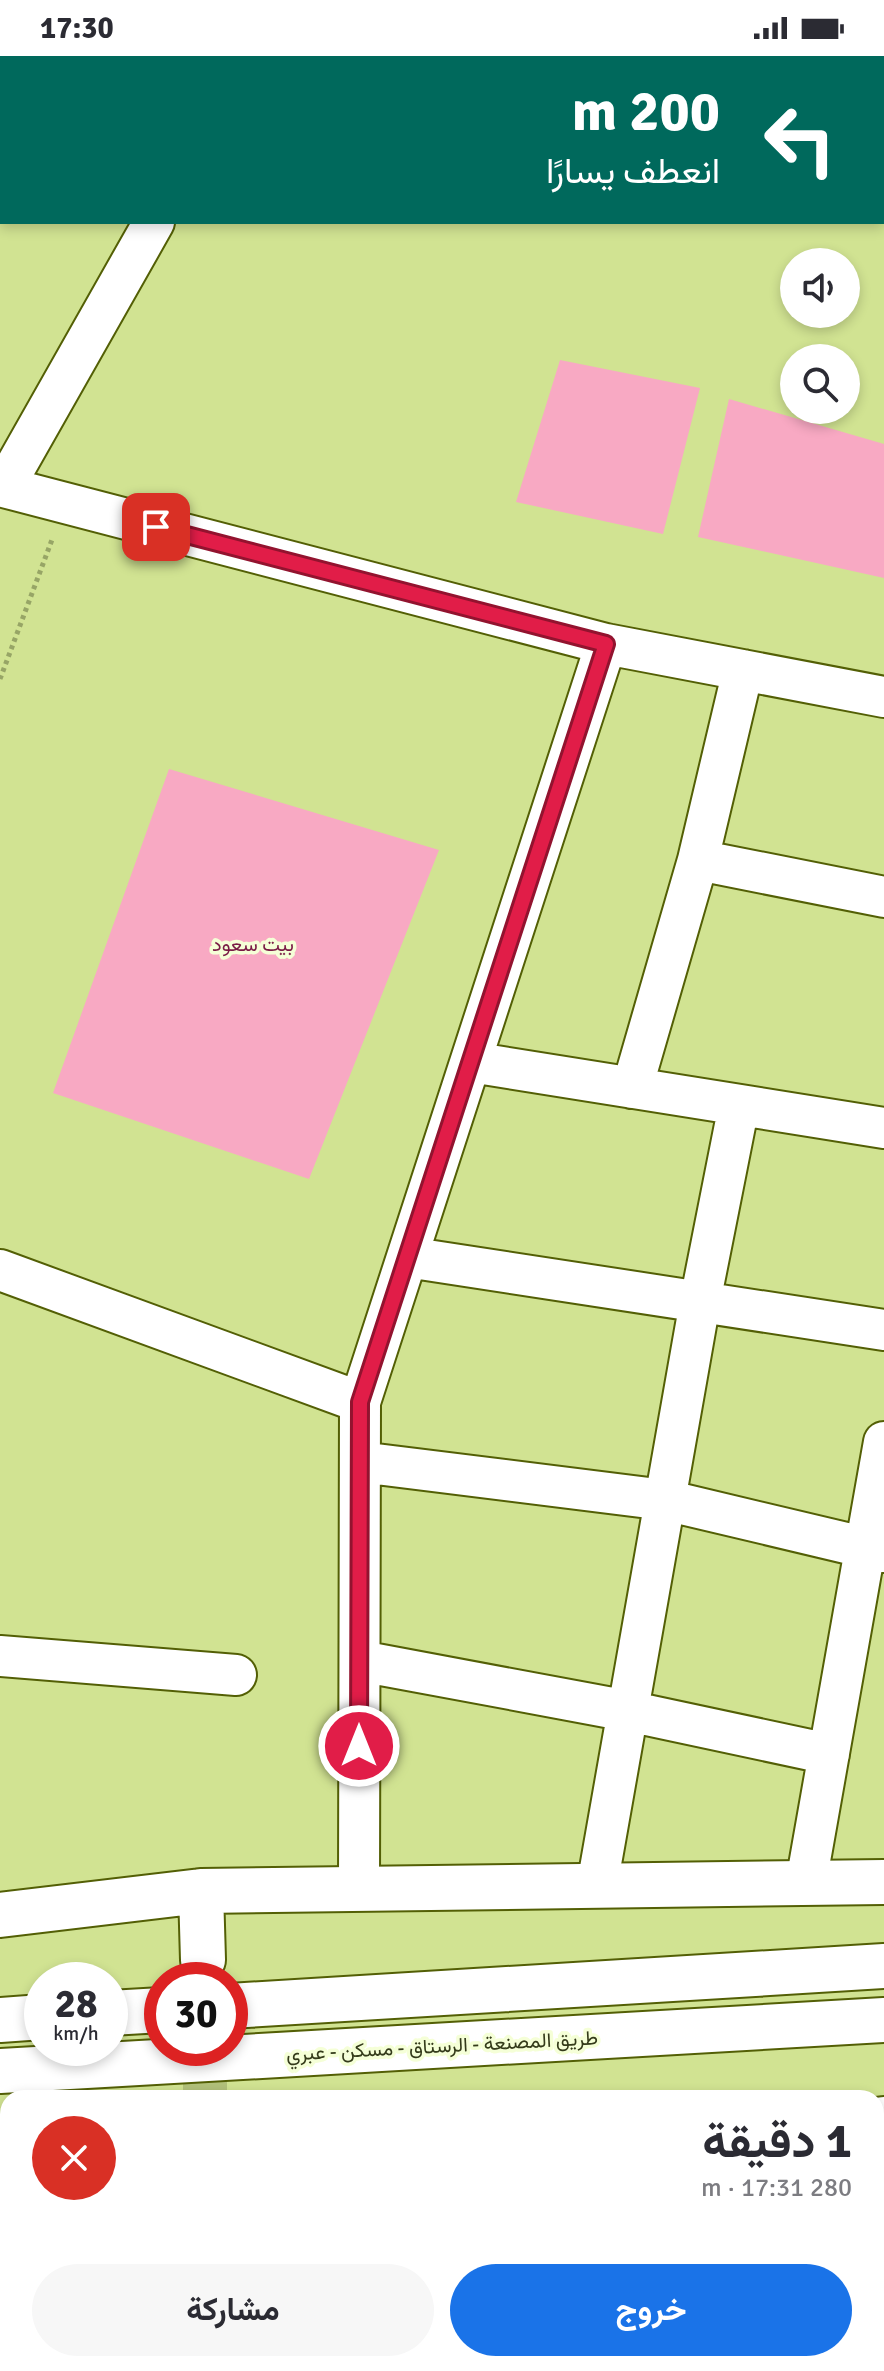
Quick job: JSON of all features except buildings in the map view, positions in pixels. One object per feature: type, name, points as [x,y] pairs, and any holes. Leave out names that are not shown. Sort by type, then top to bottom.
[{"type":"main road","points":[[0,1915],[201,1891],[884,1882]]},
{"type":"main road","points":[[201,1891],[203,1960]]},
{"type":"main road","points":[[248,2005],[884,1966]]},
{"type":"main road","points":[[0,2020],[24,2018]]},
{"type":"main road","name":"طريق المصنعة - الرستاق - مسكن - عبري","points":[[0,2071],[884,2020]]},
{"type":"street","points":[[153,224],[2,486],[606,644],[884,697]]},
{"type":"street","points":[[359,1889],[360,1402],[606,644]]},
{"type":"street","points":[[632,1088],[698,860],[743,670]]},
{"type":"street","points":[[698,860],[884,897]]},
{"type":"street","points":[[471,1062],[884,1128]]},
{"type":"street","points":[[597,1886],[700,1302],[739,1105]]},
{"type":"street","points":[[407,1257],[884,1330]]},
{"type":"street","points":[[0,1270],[360,1402]]},
{"type":"street","points":[[806,1883],[829,1754],[875,1550],[884,1442]]},
{"type":"street","points":[[360,1462],[665,1500],[875,1550]]},
{"type":"street","points":[[0,1656],[236,1675]]},
{"type":"street","points":[[360,1661],[628,1711],[829,1754]]},
{"type":"path","points":[[0,679],[66,503]]},
{"type":"green space","points":[[560,360],[700,388],[663,534],[516,502]]},
{"type":"green space","points":[[729,399],[780,414],[780,424],[815,424],[884,444],[884,578],[698,537]]},
{"type":"green space","name":"بيت سعود","points":[[169,769],[439,850],[309,1179],[53,1093]]},
{"type":"tunnel","points":[[205,2066],[205,2090]]},
{"type":"route","points":[[156,527],[606,644],[360,1402],[359,1746]]}]
